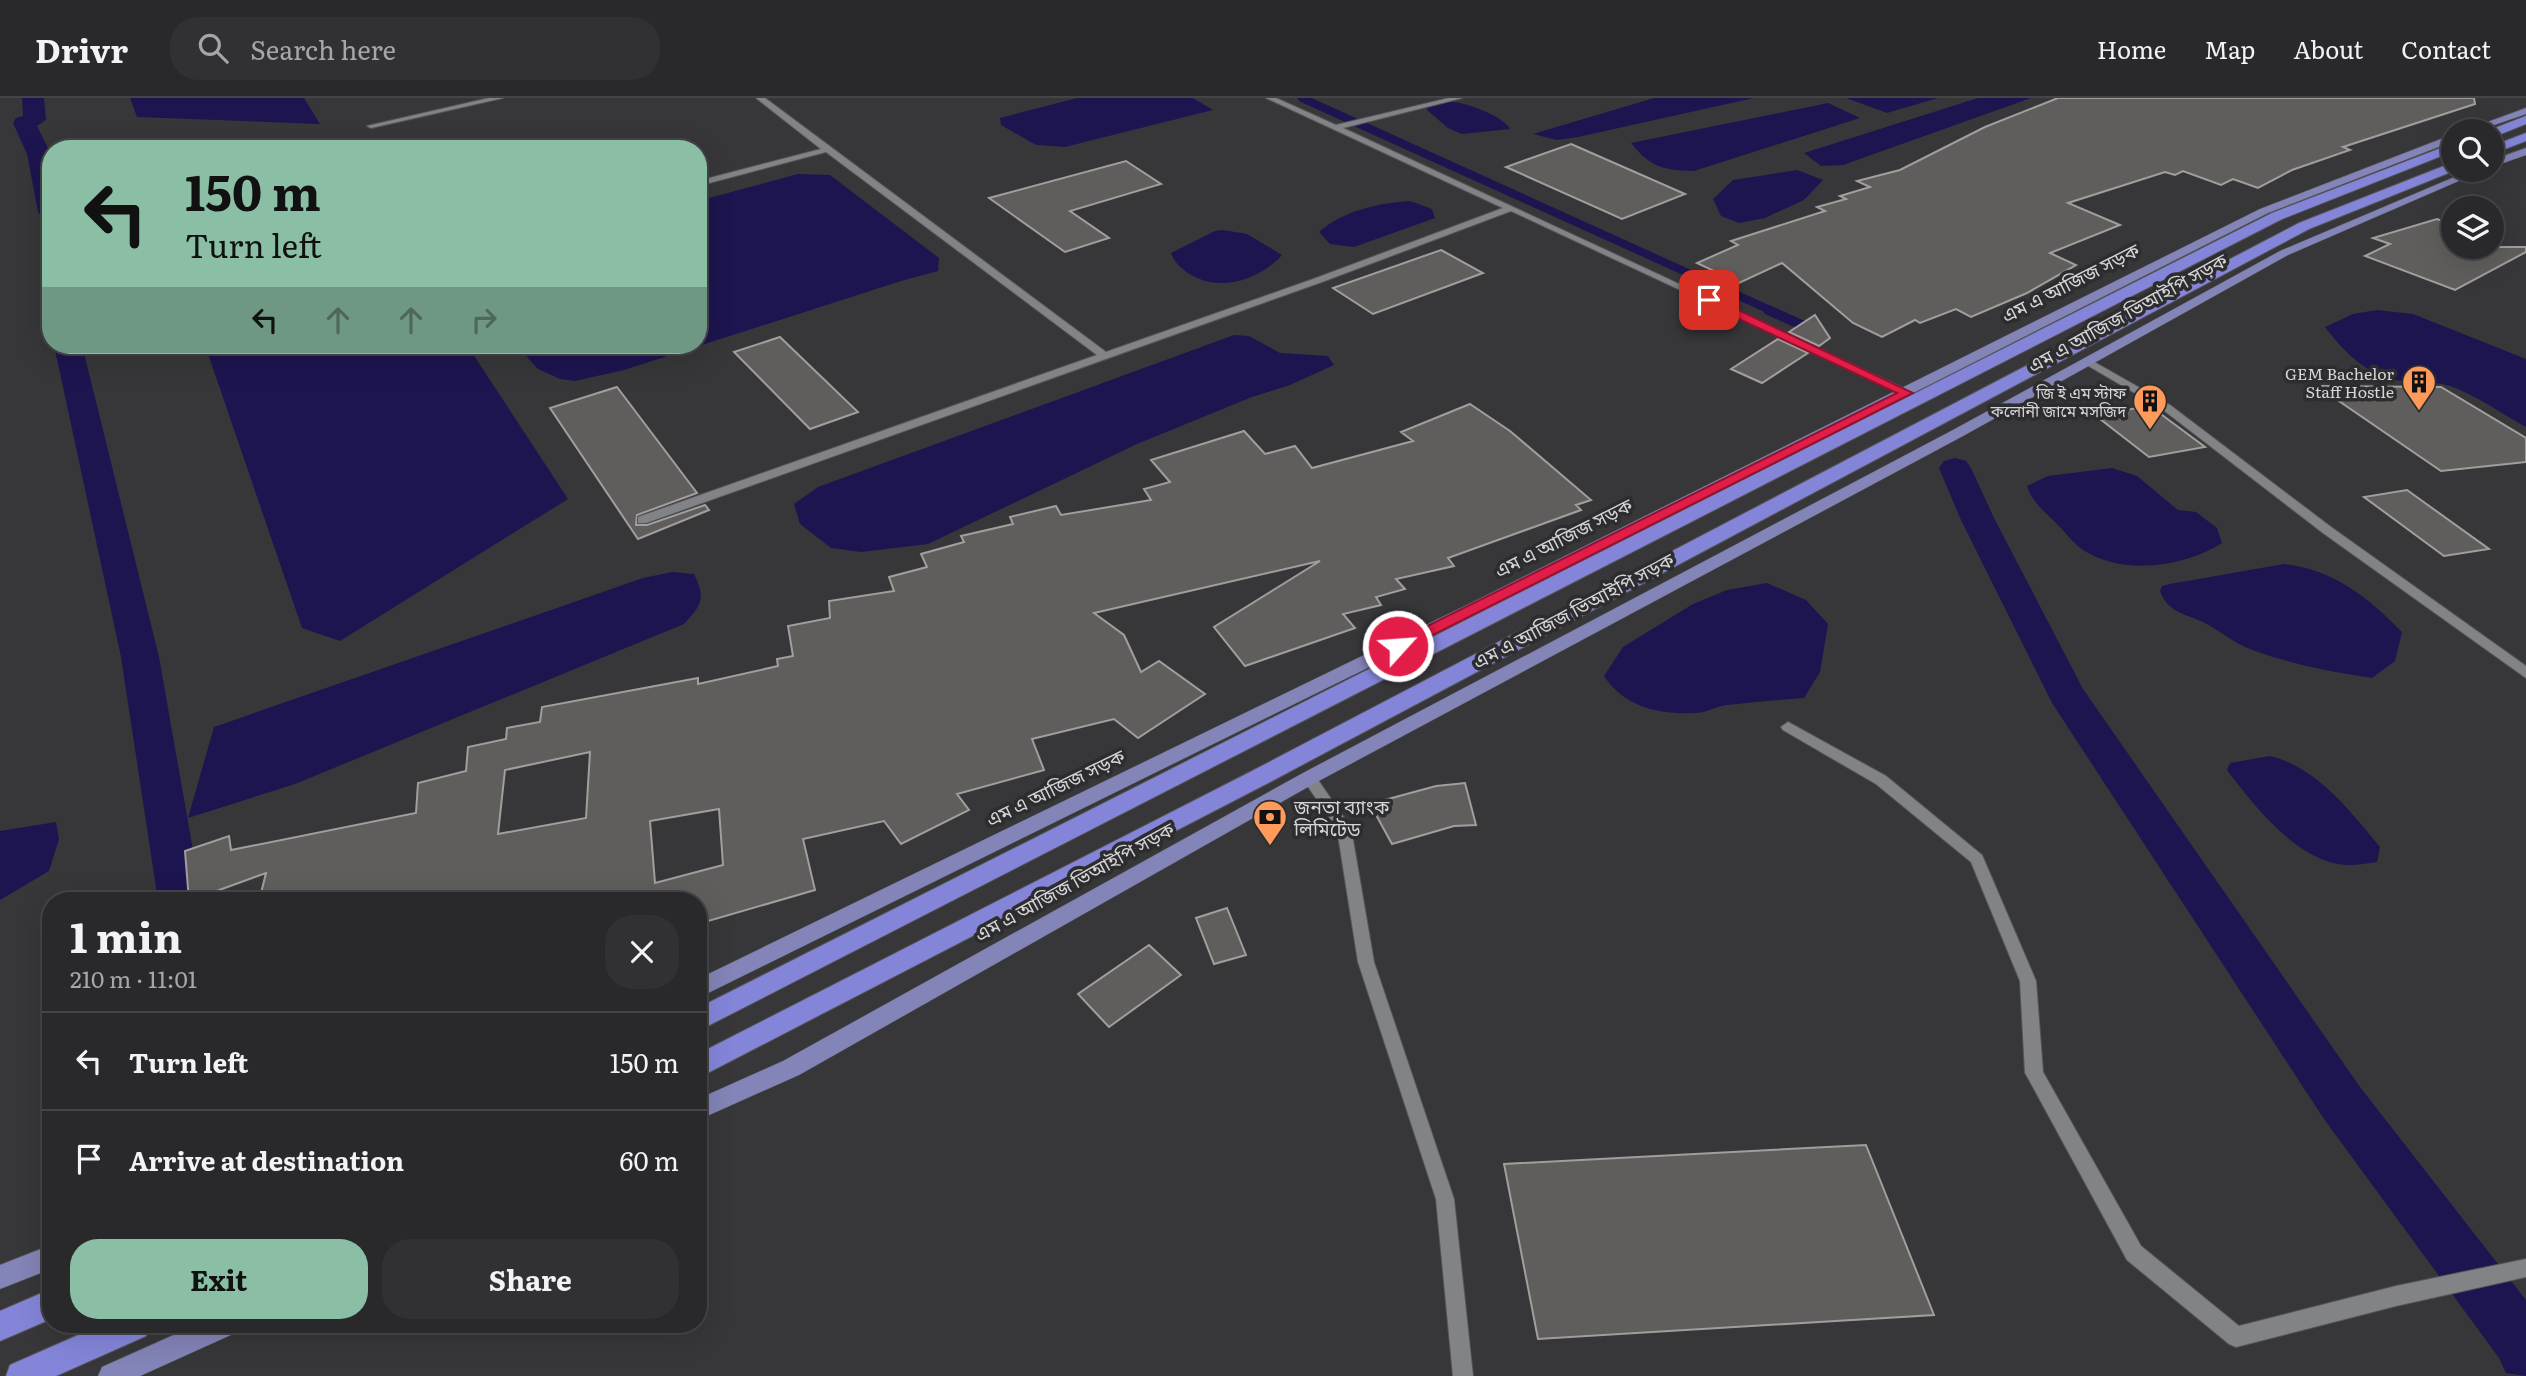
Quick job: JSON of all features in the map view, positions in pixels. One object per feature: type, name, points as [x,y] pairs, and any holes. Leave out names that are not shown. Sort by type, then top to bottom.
[{"type":"highway","points":[[2504,128],[2526,120]]},
{"type":"highway","points":[[2504,145],[2526,137]]},
{"type":"highway","points":[[707,1015],[2277,216],[2441,152]]},
{"type":"highway","points":[[707,1062],[1275,769],[2304,226],[2441,171]]},
{"type":"highway","points":[[0,1325],[42,1308]]},
{"type":"highway","points":[[20,1376],[117,1333]]},
{"type":"main road","points":[[2503,119],[2526,111]]},
{"type":"main road","name":"এম এ আজিজ সড়ক","points":[[707,985],[1285,702],[1907,393],[2264,211],[2441,142]]},
{"type":"main road","points":[[2504,159],[2526,151]]},
{"type":"main road","name":"এম এ আজিজ ভিআইপি সড়ক","points":[[707,1106],[791,1068],[1309,778],[2089,362],[2284,253],[2451,182]]},
{"type":"main road","points":[[0,1277],[42,1261]]},
{"type":"main road","points":[[111,1376],[206,1333]]},
{"type":"street","points":[[371,126],[499,98]]},
{"type":"street","points":[[760,98],[825,150],[1034,300],[1104,356]]},
{"type":"street","points":[[1270,98],[1907,393]]},
{"type":"street","points":[[1335,128],[1458,98]]},
{"type":"street","points":[[707,182],[825,150]]},
{"type":"street","points":[[642,520],[1511,208]]},
{"type":"street","points":[[2089,362],[2166,407],[2327,530],[2526,673]]},
{"type":"street","points":[[1788,727],[1881,780],[1977,859],[2028,981],[2034,1073],[2134,1253],[2236,1337],[2396,1296],[2526,1268]]},
{"type":"street","points":[[1309,778],[1344,828],[1366,962],[1444,1199],[1463,1376]]},
{"type":"shaded area","points":[[130,98],[304,98],[320,124],[137,117]]},
{"type":"shaded area","points":[[1077,98],[1193,98],[1213,110],[1065,147],[1036,145],[1001,125],[1000,118]]},
{"type":"shaded area","points":[[1654,98],[1754,98],[1578,137],[1557,140],[1533,134]]},
{"type":"shaded area","points":[[1846,98],[1938,98],[1887,113]]},
{"type":"shaded area","points":[[1978,98],[2031,98],[1843,165],[1821,166],[1804,153]]},
{"type":"shaded area","points":[[1444,101],[1480,109],[1499,119],[1510,129],[1462,134],[1448,128],[1427,110],[1427,106]]},
{"type":"shaded area","points":[[1828,103],[1860,118],[1694,171],[1658,166],[1645,158],[1631,143]]},
{"type":"shaded area","points":[[1797,170],[1823,180],[1804,200],[1765,218],[1739,223],[1721,216],[1713,199],[1733,180]]},
{"type":"shaded area","points":[[798,174],[830,175],[939,258],[938,271],[707,343],[707,199]]},
{"type":"shaded area","points":[[1410,201],[1432,209],[1435,218],[1354,247],[1330,244],[1319,232],[1361,209]]},
{"type":"shaded area","points":[[1215,231],[1247,234],[1282,255],[1261,272],[1235,282],[1208,282],[1176,263],[1171,253]]},
{"type":"shaded area","points":[[2377,310],[2413,314],[2526,359],[2526,427],[2450,386],[2390,379],[2378,374],[2358,362],[2325,327],[2353,314]]},
{"type":"shaded area","points":[[1234,335],[1249,336],[1280,353],[1328,356],[1334,365],[1290,385],[1252,397],[1137,444],[928,544],[861,552],[831,548],[800,524],[794,504],[818,487]]},
{"type":"shaded area","points":[[208,354],[473,354],[568,499],[340,641],[302,628]]},
{"type":"shaded area","points":[[524,354],[674,354],[624,370],[575,381],[560,379],[538,369]]},
{"type":"shaded area","points":[[2112,468],[2137,476],[2178,510],[2196,512],[2217,528],[2222,543],[2172,563],[2135,566],[2116,563],[2099,558],[2079,547],[2039,506],[2027,486],[2048,476]]},
{"type":"shaded area","points":[[2284,564],[2302,567],[2334,579],[2377,608],[2402,632],[2395,661],[2372,678],[2280,659],[2244,647],[2207,624],[2173,609],[2160,591],[2162,586],[2170,584]]},
{"type":"shaded area","points":[[672,572],[694,574],[700,590],[698,606],[684,624],[295,784],[188,818],[214,727],[643,578]]},
{"type":"shaded area","points":[[1767,583],[1806,600],[1828,624],[1820,672],[1804,698],[1727,705],[1699,713],[1669,712],[1632,702],[1612,687],[1604,676],[1623,647],[1693,604],[1727,590]]},
{"type":"shaded area","points":[[2270,756],[2303,770],[2332,792],[2380,847],[2377,862],[2350,865],[2331,862],[2313,855],[2280,831],[2227,770],[2230,763]]},
{"type":"shaded area","points":[[56,822],[59,839],[49,871],[0,900],[0,831]]},
{"type":"building","points":[[2058,98],[2474,98],[2475,104],[2343,147],[2350,150],[2292,170],[2258,188],[2233,179],[2221,185],[2183,171],[2175,175],[2165,172],[2068,203],[2120,225],[2050,253],[2076,265],[2027,293],[1971,317],[1956,309],[1920,323],[1915,320],[1882,337],[1853,323],[1782,263],[1739,283],[1697,263],[1738,245],[1731,241],[1825,211],[1817,207],[1846,199],[1840,196],[1870,187],[1857,181],[1900,170],[1985,127]]},
{"type":"building","points":[[1571,144],[1685,194],[1622,219],[1506,167]]},
{"type":"building","points":[[1126,161],[1161,184],[1070,211],[1109,238],[1065,252],[989,198]]},
{"type":"building","points":[[2437,219],[2441,221],[2441,259],[2504,259],[2504,247],[2526,247],[2526,252],[2455,290],[2365,256],[2390,244],[2373,238]]},
{"type":"building","points":[[1441,250],[1483,273],[1373,314],[1333,288]]},
{"type":"building","points":[[1815,315],[1830,338],[1819,346],[1789,332]]},
{"type":"building","points":[[780,337],[858,412],[810,429],[734,352]]},
{"type":"building","points":[[1778,339],[1808,353],[1762,383],[1731,369]]},
{"type":"building","name":"GEM Bachelor Staff Hostle","points":[[2317,386],[2441,387],[2526,438],[2526,462],[2441,471]]},
{"type":"building","points":[[617,387],[697,493],[637,515],[636,525],[647,525],[705,505],[709,510],[638,539],[550,408]]},
{"type":"building","points":[[1470,404],[1510,431],[1591,500],[1576,505],[1581,510],[1448,558],[1454,566],[1396,579],[1405,589],[1376,597],[1381,605],[1343,614],[1355,628],[1245,666],[1214,627],[1320,561],[1094,613],[1124,635],[1141,672],[1159,661],[1205,694],[1138,738],[1114,719],[1032,739],[1044,770],[957,794],[969,810],[901,844],[884,821],[803,839],[815,890],[707,921],[707,892],[261,892],[266,873],[214,892],[188,892],[185,851],[229,836],[231,850],[416,813],[418,783],[466,771],[468,747],[506,739],[507,728],[540,722],[542,707],[698,678],[698,684],[778,666],[777,659],[793,656],[788,626],[830,618],[829,601],[894,591],[889,577],[927,567],[921,554],[964,542],[961,536],[1013,524],[1010,517],[1056,506],[1061,515],[1151,500],[1144,489],[1170,482],[1151,460],[1244,431],[1265,454],[1295,446],[1312,468],[1413,441],[1401,432]],"holes":[[[590,752],[586,818],[498,834],[505,770]],[[719,809],[723,865],[655,883],[650,821]]]},
{"type":"building","name":"জি ই এম স্টাফ কলোনী জামে মসজিদ","points":[[2150,406],[2205,447],[2149,457],[2095,415]]},
{"type":"building","points":[[2407,490],[2489,549],[2444,556],[2364,497]]},
{"type":"building","points":[[1465,783],[1476,825],[1454,826],[1392,844],[1370,804],[1436,786]]},
{"type":"building","points":[[1227,908],[1246,955],[1214,964],[1196,918]]},
{"type":"building","points":[[1149,945],[1181,975],[1109,1027],[1078,994]]},
{"type":"building","points":[[1866,1145],[1934,1315],[1538,1339],[1504,1164]]},
{"type":"waterway","points":[[33,98],[35,120],[24,123],[39,154],[42,168]]},
{"type":"waterway","points":[[1302,98],[1772,311]]},
{"type":"waterway","points":[[1768,310],[1813,330]]},
{"type":"waterway","points":[[70,354],[140,657],[179,892]]},
{"type":"waterway","points":[[1955,468],[1977,518],[2066,694],[2342,1103],[2522,1341],[2526,1353]]},
{"type":"place","name":"GEM Bachelor Staff Hostle","points":[[2419,412]]},
{"type":"place","name":"জি ই এম স্টাফ কলোনী জামে মসজিদ","points":[[2150,431]]},
{"type":"place","name":"জনতা ব্যাংক লিমিটেড","points":[[1270,847]]},
{"type":"route","points":[[1398,646],[1907,393],[1709,300]]}]
